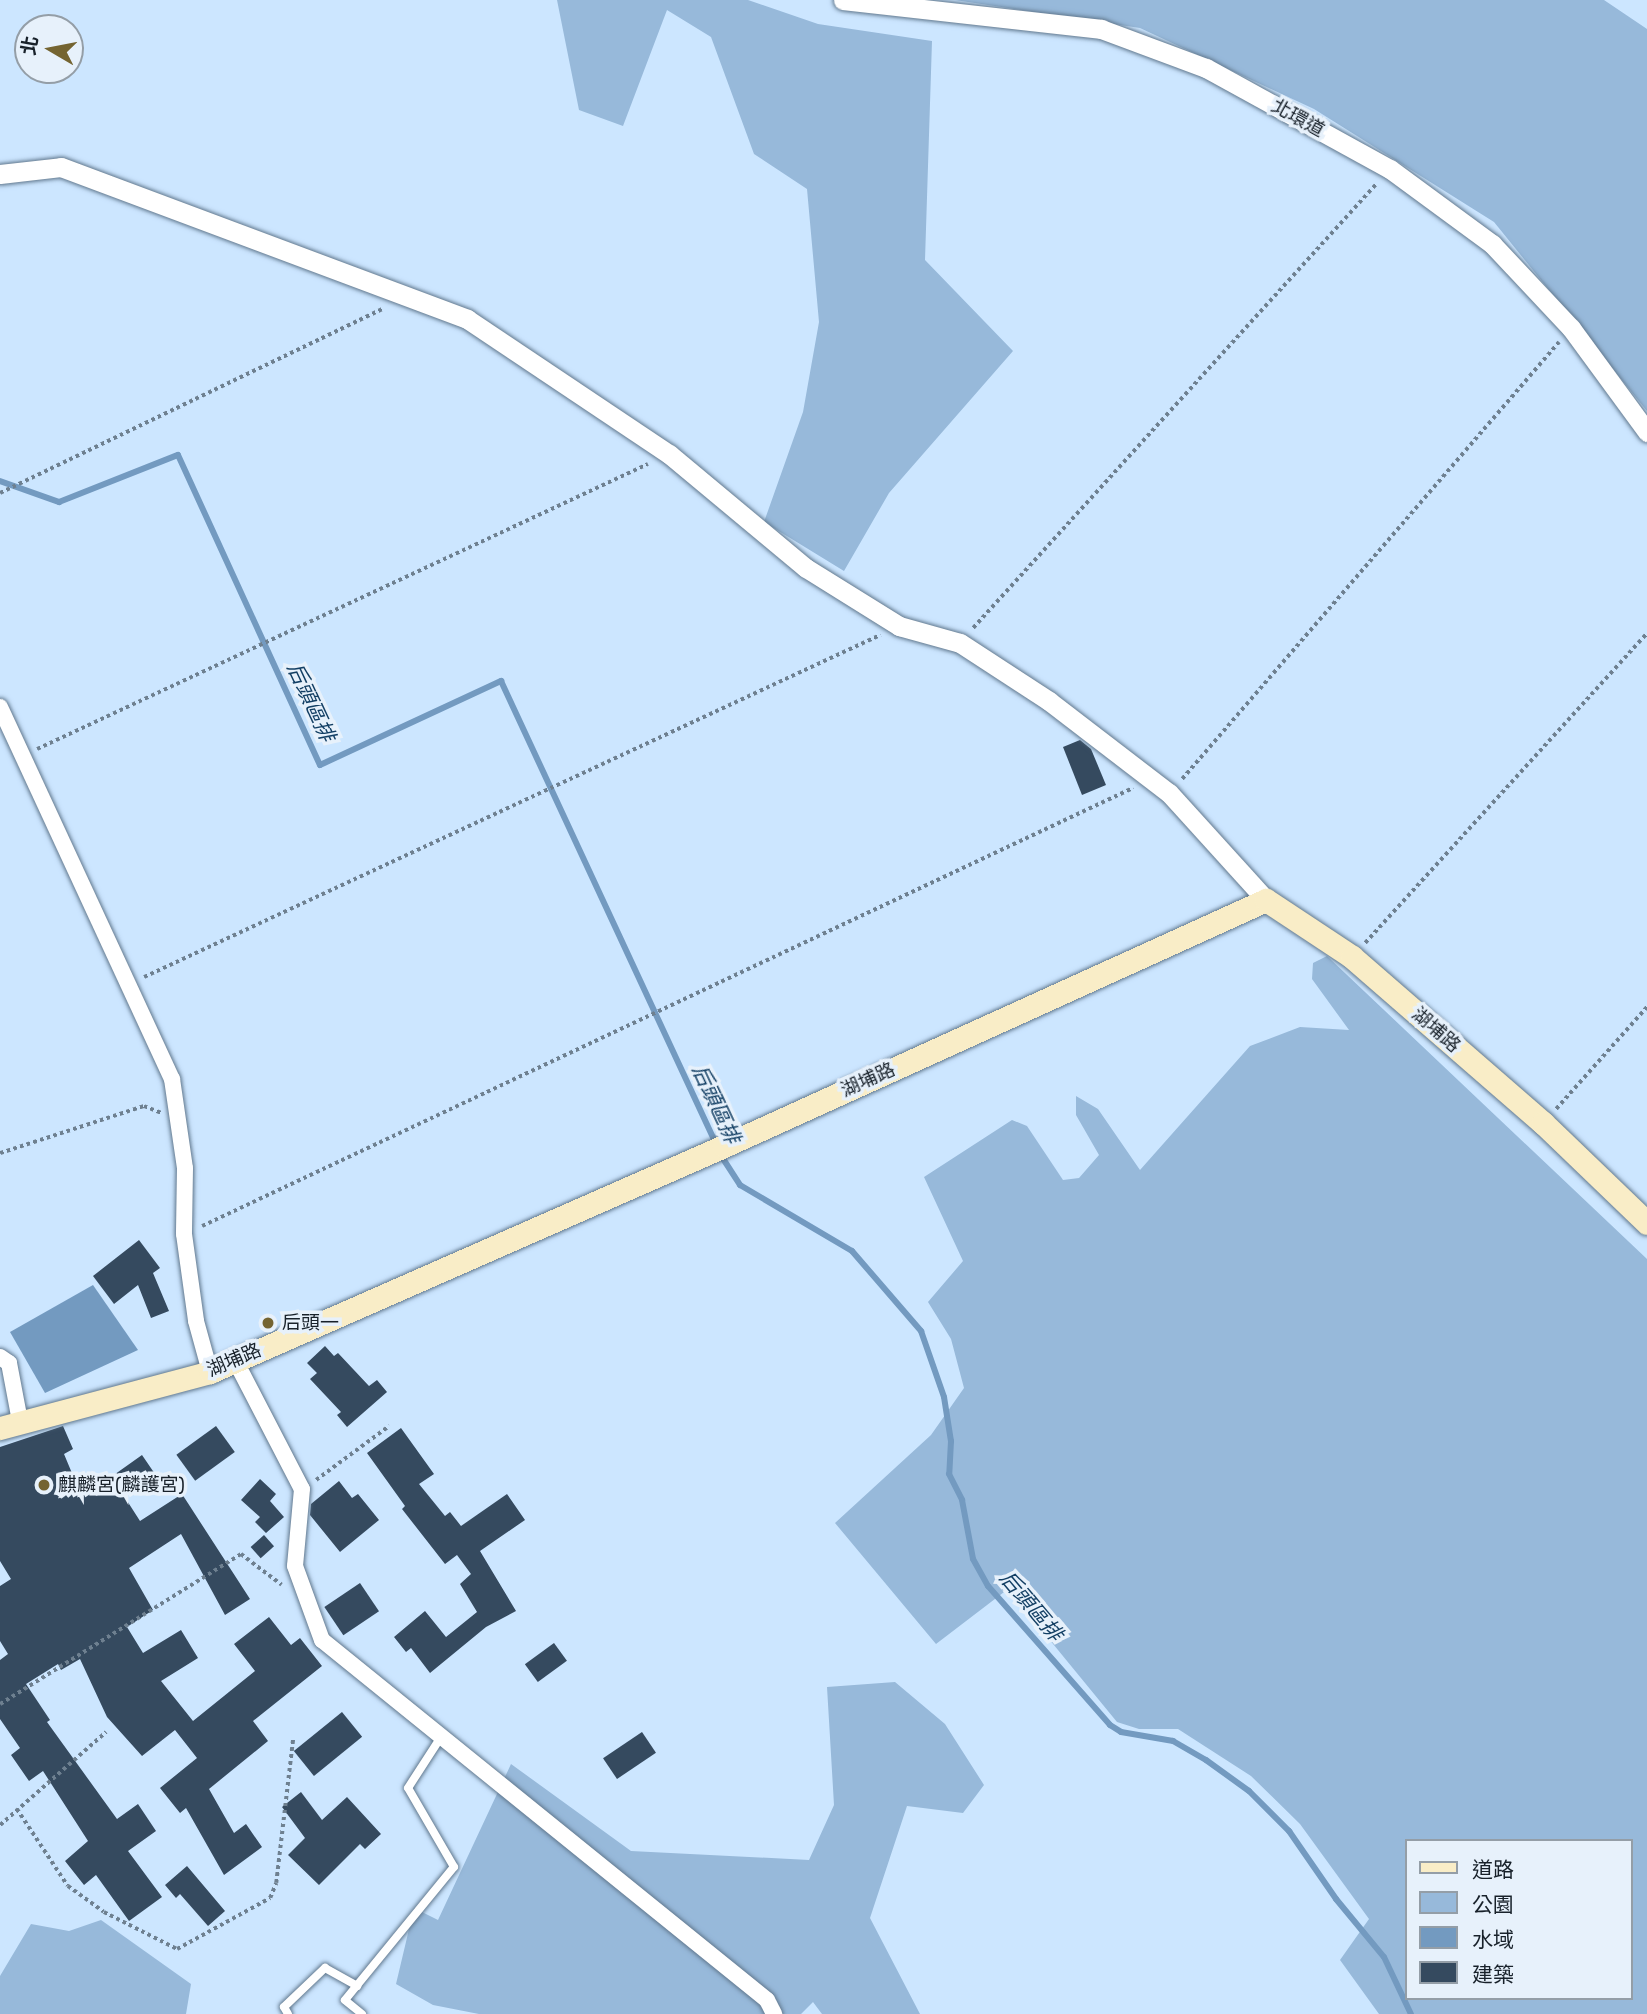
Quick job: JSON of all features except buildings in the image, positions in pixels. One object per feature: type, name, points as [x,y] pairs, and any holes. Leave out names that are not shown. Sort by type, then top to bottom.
[{"type":"main road","name":"湖埔路","points":[[10,1425],[210,1372],[713,1150],[1266,900],[1352,957],[1543,1124],[1647,1223]]},
{"type":"street","name":"北環道","points":[[844,0],[1101,29],[1206,68],[1390,169],[1492,244],[1571,328],[1647,432]]},
{"type":"street","points":[[0,174],[61,167],[261,246],[411,296],[467,319],[669,454],[806,568],[899,626],[960,643],[1049,701],[1169,793],[1266,900]]},
{"type":"street","points":[[0,707],[172,1079],[185,1168],[184,1234],[196,1321],[210,1372]]},
{"type":"street","points":[[0,1357],[9,1363],[10,1425]]},
{"type":"street","points":[[235,1360],[302,1489],[295,1566],[322,1640],[768,2000],[774,2014]]},
{"type":"lane","points":[[362,2014],[345,2000],[454,1867],[408,1788],[441,1737]]},
{"type":"lane","points":[[288,2014],[284,2007],[325,1968],[357,1986]]},
{"type":"path","points":[[960,643],[1390,169]]},
{"type":"path","points":[[0,493],[411,296]]},
{"type":"path","points":[[1169,793],[1571,328]]},
{"type":"path","points":[[23,756],[669,454]]},
{"type":"path","points":[[130,984],[538,790],[899,626]]},
{"type":"path","points":[[1352,957],[1647,633]]},
{"type":"path","points":[[184,1234],[658,1007],[1150,780]]},
{"type":"path","points":[[1543,1124],[1647,1007]]},
{"type":"path","points":[[0,1153],[144,1106],[176,1119]]},
{"type":"path","points":[[302,1489],[389,1426]]},
{"type":"path","points":[[0,1704],[241,1554],[309,1606]]},
{"type":"path","points":[[0,1825],[106,1732]]},
{"type":"path","points":[[17,1809],[68,1886],[104,1912],[177,1949],[270,1898],[276,1882],[293,1739]]},
{"type":"green space","points":[[557,0],[748,0],[818,24],[932,41],[925,260],[1013,351],[889,493],[844,571],[764,522],[803,412],[819,322],[807,189],[754,154],[711,37],[667,10],[623,126],[579,110]]},
{"type":"green space","points":[[955,0],[1604,0],[1647,29],[1647,411],[1494,222],[1314,109],[1140,28]]},
{"type":"green space","points":[[1327,956],[1647,1259],[1647,2014],[1379,2014],[1340,1960],[1369,1919],[1300,1824],[1251,1776],[1178,1729],[1139,1729],[1117,1722],[1008,1589],[936,1644],[835,1523],[931,1435],[964,1388],[951,1339],[928,1302],[963,1261],[924,1177],[1012,1120],[1027,1126],[1063,1180],[1079,1178],[1099,1155],[1076,1115],[1076,1096],[1098,1109],[1140,1170],[1250,1046],[1300,1027],[1349,1030],[1312,979],[1313,963]]},
{"type":"green space","points":[[895,1682],[945,1724],[984,1785],[963,1813],[907,1806],[870,1918],[920,2014],[822,2014],[813,2002],[801,2014],[479,2014],[433,2005],[396,1984],[414,1908],[438,1920],[511,1764],[631,1851],[809,1860],[834,1805],[827,1687]]},
{"type":"green space","points":[[101,1920],[191,1984],[186,2014],[0,2014],[0,1976],[31,1924],[69,1931]]},
{"type":"water","points":[[93,1285],[138,1350],[45,1393],[10,1332]]},
{"type":"waterway","name":"后頭區排","points":[[0,481],[59,502],[178,455],[320,765],[501,681],[716,1144]]},
{"type":"waterway","name":"后頭區排","points":[[720,1154],[740,1185],[852,1251],[921,1331],[944,1397],[951,1441],[949,1474],[962,1500],[973,1559],[988,1586],[1110,1725],[1121,1732],[1173,1741],[1206,1760],[1249,1791],[1289,1831],[1336,1899],[1384,1957],[1411,2014]]},
{"type":"place","name":"后頭一","points":[[268,1323]]},
{"type":"place","name":"麒麟宮(麟護宮)","points":[[44,1485]]}]
